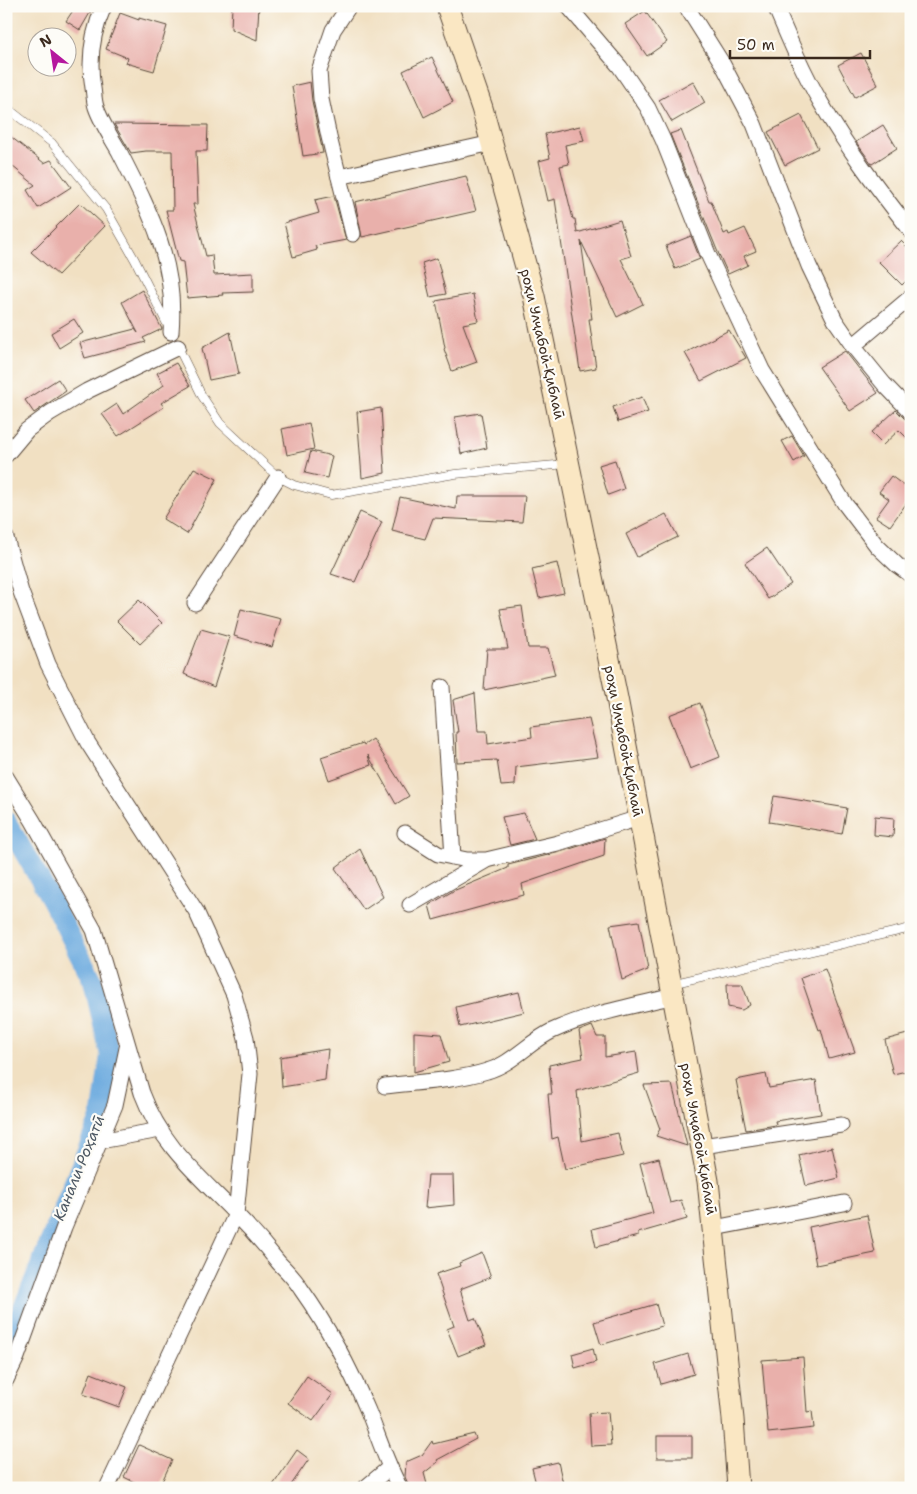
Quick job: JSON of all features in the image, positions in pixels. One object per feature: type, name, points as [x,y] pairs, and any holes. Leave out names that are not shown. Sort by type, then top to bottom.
[{"type":"street","points":[[104,6],[92,42],[90,69],[96,106],[146,206],[160,239],[170,278],[173,309],[171,332]]},
{"type":"street","points":[[349,6],[333,30],[319,71],[321,99],[353,234]]},
{"type":"street","name":"роҳи Улҷабой-Қиблаӣ","points":[[447,6],[482,108],[534,296],[570,464],[702,1146],[714,1228],[738,1488]]},
{"type":"street","points":[[568,6],[620,67],[648,108],[663,140],[708,254],[762,370],[846,504],[877,546],[911,575]]},
{"type":"street","points":[[686,6],[722,63],[750,117],[821,294],[835,320],[853,346],[884,384],[911,412]]},
{"type":"street","points":[[775,6],[789,40],[820,102],[844,141],[911,231]]},
{"type":"street","points":[[339,177],[492,142]]},
{"type":"street","points":[[853,346],[911,297]]},
{"type":"street","points":[[6,455],[27,430],[50,413],[87,391],[178,347]]},
{"type":"street","points":[[195,603],[278,477]]},
{"type":"street","points":[[6,538],[21,592],[48,664],[88,743],[196,911],[234,995],[246,1038],[250,1074],[236,1214],[107,1488]]},
{"type":"street","points":[[442,687],[453,857]]},
{"type":"street","points":[[6,777],[94,930],[148,1110],[182,1160],[236,1214],[300,1288],[335,1342],[365,1403],[389,1468],[400,1488]]},
{"type":"street","points":[[405,833],[438,854],[468,860],[486,860],[558,843],[639,818]]},
{"type":"street","points":[[410,905],[486,860]]},
{"type":"street","points":[[385,1086],[461,1077],[488,1071],[509,1061],[550,1032],[576,1021],[673,990]]},
{"type":"street","points":[[6,1380],[17,1357],[64,1227],[115,1105],[128,1044]]},
{"type":"street","points":[[702,1146],[841,1125]]},
{"type":"street","points":[[100,1141],[160,1130]]},
{"type":"street","points":[[714,1228],[844,1204]]},
{"type":"street","points":[[365,1488],[389,1468]]},
{"type":"lane","points":[[6,106],[52,143],[106,209],[135,260],[202,396],[220,423],[278,477],[294,485],[331,495],[455,474],[570,464]]},
{"type":"lane","points":[[673,990],[911,928]]},
{"type":"building","points":[[76,6],[94,6],[80,30],[66,21]]},
{"type":"building","points":[[232,6],[259,6],[257,40],[231,29]]},
{"type":"building","points":[[645,11],[667,42],[647,56],[625,24]]},
{"type":"building","points":[[120,13],[139,20],[139,18],[167,26],[154,71],[126,63],[128,58],[106,49]]},
{"type":"building","points":[[861,53],[878,85],[855,97],[838,65]]},
{"type":"building","points":[[432,57],[453,102],[424,117],[403,71]]},
{"type":"building","points":[[693,81],[705,103],[672,122],[659,100]]},
{"type":"building","points":[[310,82],[323,153],[303,156],[292,86]]},
{"type":"building","points":[[801,115],[818,148],[785,165],[768,132]]},
{"type":"building","points":[[114,124],[208,125],[207,151],[196,151],[198,204],[193,204],[206,256],[212,255],[214,275],[253,273],[253,292],[222,293],[223,295],[187,298],[183,262],[179,261],[166,210],[173,210],[172,151],[131,153]]},
{"type":"building","points":[[883,125],[897,148],[872,164],[856,142]]},
{"type":"building","points":[[580,126],[584,141],[565,145],[569,164],[560,166],[573,219],[575,219],[577,233],[620,220],[631,256],[621,259],[643,304],[617,317],[581,241],[592,319],[589,319],[596,368],[580,371],[555,199],[548,201],[539,161],[550,158],[545,134]]},
{"type":"building","points":[[681,130],[724,234],[728,232],[729,235],[745,228],[756,251],[744,256],[748,265],[728,274],[670,134]]},
{"type":"building","points":[[6,133],[44,163],[51,160],[71,187],[38,208],[27,190],[35,185],[6,161]]},
{"type":"building","points":[[466,176],[476,211],[362,237],[355,202]]},
{"type":"building","points":[[334,196],[346,240],[315,246],[317,250],[293,257],[284,223],[319,213],[315,200]]},
{"type":"building","points":[[80,203],[105,226],[58,275],[31,252]]},
{"type":"building","points":[[691,236],[700,259],[675,269],[666,246]]},
{"type":"building","points":[[901,241],[911,251],[911,276],[902,285],[879,262]]},
{"type":"building","points":[[437,258],[446,294],[430,297],[422,263]]},
{"type":"building","points":[[142,290],[162,329],[143,338],[146,342],[85,358],[80,343],[135,329],[138,333],[122,302]]},
{"type":"building","points":[[473,294],[478,321],[463,324],[477,362],[452,371],[444,349],[436,301]]},
{"type":"building","points":[[74,319],[83,333],[59,348],[51,333]]},
{"type":"building","points":[[729,330],[746,358],[701,381],[685,353]]},
{"type":"building","points":[[230,332],[239,374],[209,380],[202,348]]},
{"type":"building","points":[[845,351],[878,393],[850,411],[819,367]]},
{"type":"building","points":[[176,363],[190,386],[161,403],[164,407],[118,436],[102,414],[117,404],[123,414],[164,385],[157,373]]},
{"type":"building","points":[[58,379],[66,391],[34,413],[25,400]]},
{"type":"building","points":[[642,397],[648,412],[618,422],[613,407]]},
{"type":"building","points":[[381,408],[385,473],[362,478],[357,412]]},
{"type":"building","points":[[896,410],[905,419],[911,421],[911,442],[899,430],[883,445],[871,433]]},
{"type":"building","points":[[481,413],[487,448],[461,454],[455,417]]},
{"type":"building","points":[[309,423],[314,449],[287,455],[282,429]]},
{"type":"building","points":[[792,436],[804,456],[794,462],[782,441]]},
{"type":"building","points":[[311,451],[332,456],[327,478],[305,473]]},
{"type":"building","points":[[615,460],[624,489],[608,495],[599,465]]},
{"type":"building","points":[[194,468],[217,479],[187,534],[163,519]]},
{"type":"building","points":[[891,476],[911,491],[911,497],[890,526],[876,517],[889,499],[879,492]]},
{"type":"building","points":[[457,496],[525,496],[522,522],[433,518],[425,539],[392,531],[400,497],[456,509]]},
{"type":"building","points":[[360,512],[382,522],[355,582],[331,574]]},
{"type":"building","points":[[666,514],[678,537],[637,557],[626,534]]},
{"type":"building","points":[[767,548],[791,584],[768,599],[745,563]]},
{"type":"building","points":[[557,563],[564,593],[539,598],[532,569]]},
{"type":"building","points":[[139,600],[162,623],[140,644],[117,621]]},
{"type":"building","points":[[522,606],[528,648],[548,648],[555,675],[484,690],[487,649],[508,649],[500,609]]},
{"type":"building","points":[[241,609],[281,619],[272,647],[234,636]]},
{"type":"building","points":[[201,629],[230,637],[214,687],[184,674]]},
{"type":"building","points":[[475,693],[478,731],[487,731],[488,744],[532,737],[531,727],[589,719],[598,757],[516,767],[515,785],[501,786],[497,760],[457,762],[456,732],[458,732],[453,700]]},
{"type":"building","points":[[700,703],[720,757],[690,769],[669,715]]},
{"type":"building","points":[[373,739],[409,796],[396,804],[368,755],[371,765],[329,780],[321,757],[363,743],[364,745]]},
{"type":"building","points":[[774,796],[847,808],[842,834],[769,822]]},
{"type":"building","points":[[524,813],[535,839],[510,845],[502,817]]},
{"type":"building","points":[[875,816],[894,818],[893,837],[874,835]]},
{"type":"building","points":[[605,838],[604,856],[522,884],[524,895],[433,920],[429,905],[453,891],[508,868],[508,865]]},
{"type":"building","points":[[360,849],[383,897],[364,910],[335,868]]},
{"type":"building","points":[[639,921],[648,970],[622,980],[610,925]]},
{"type":"building","points":[[825,969],[855,1052],[829,1059],[821,1029],[819,1030],[801,978]]},
{"type":"building","points":[[727,984],[742,984],[750,1005],[742,1010],[728,1007]]},
{"type":"building","points":[[519,992],[524,1012],[460,1027],[456,1007]]},
{"type":"building","points":[[592,1026],[597,1037],[605,1037],[605,1057],[636,1052],[639,1073],[577,1091],[582,1141],[618,1133],[623,1156],[565,1169],[558,1137],[552,1139],[548,1094],[552,1094],[549,1065],[583,1058],[579,1031]]},
{"type":"building","points":[[414,1032],[441,1034],[449,1062],[414,1072]]},
{"type":"building","points":[[911,1033],[911,1070],[893,1074],[885,1040]]},
{"type":"building","points":[[328,1049],[325,1080],[282,1087],[280,1057]]},
{"type":"building","points":[[766,1074],[769,1088],[816,1080],[821,1114],[775,1121],[776,1125],[746,1130],[736,1080]]},
{"type":"building","points":[[672,1084],[687,1146],[656,1136],[660,1129],[644,1085]]},
{"type":"building","points":[[832,1147],[839,1178],[806,1186],[799,1155]]},
{"type":"building","points":[[659,1158],[670,1203],[681,1200],[687,1219],[638,1233],[638,1236],[596,1247],[592,1229],[653,1213],[640,1163]]},
{"type":"building","points":[[428,1175],[453,1175],[454,1205],[425,1208]]},
{"type":"building","points":[[867,1215],[875,1253],[816,1265],[809,1227]]},
{"type":"building","points":[[482,1253],[491,1277],[460,1289],[470,1320],[475,1318],[486,1345],[458,1356],[447,1329],[454,1326],[436,1274],[460,1266],[459,1263]]},
{"type":"building","points":[[656,1304],[662,1326],[601,1345],[594,1322]]},
{"type":"building","points":[[593,1348],[596,1362],[575,1368],[572,1354]]},
{"type":"building","points":[[688,1354],[694,1374],[661,1384],[655,1364]]},
{"type":"building","points":[[803,1357],[807,1412],[812,1411],[814,1428],[768,1433],[762,1360]]},
{"type":"building","points":[[91,1373],[127,1387],[119,1407],[83,1394]]},
{"type":"building","points":[[307,1376],[333,1394],[313,1421],[288,1403]]},
{"type":"building","points":[[608,1412],[611,1445],[591,1446],[589,1413]]},
{"type":"building","points":[[474,1434],[476,1439],[437,1460],[438,1462],[424,1473],[428,1488],[410,1488],[405,1477],[406,1462],[422,1455],[432,1441],[433,1444]]},
{"type":"building","points":[[657,1436],[692,1436],[692,1458],[657,1458]]},
{"type":"building","points":[[139,1445],[172,1460],[159,1488],[146,1488],[124,1477]]},
{"type":"building","points":[[297,1450],[309,1459],[289,1488],[271,1488]]},
{"type":"building","points":[[558,1462],[564,1488],[537,1488],[532,1468]]},
{"type":"waterway","name":"Канали Роҳатӣ","points":[[6,821],[51,899],[93,981],[110,1055],[102,1113],[6,1350]]}]
